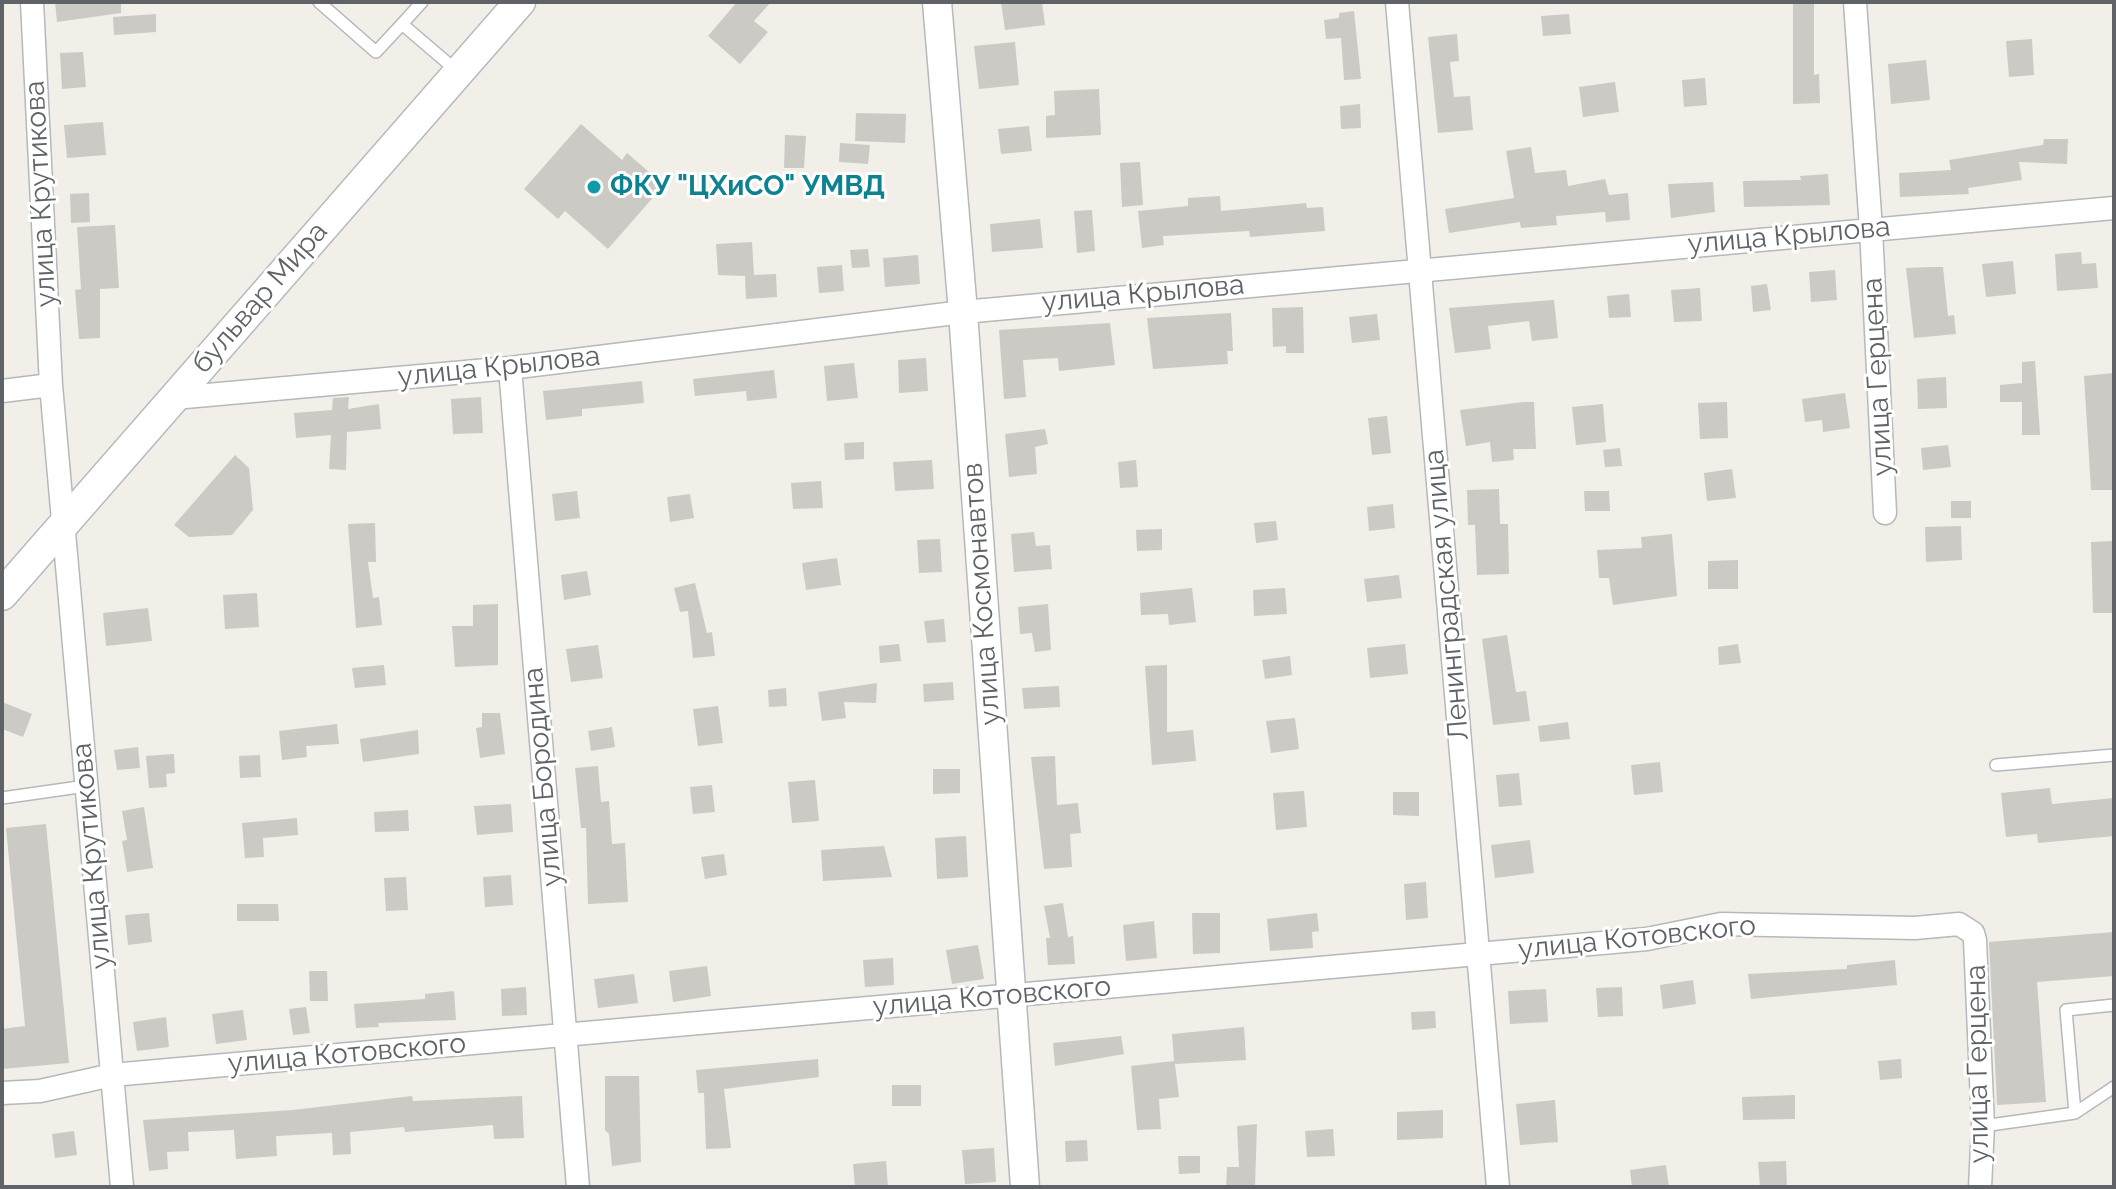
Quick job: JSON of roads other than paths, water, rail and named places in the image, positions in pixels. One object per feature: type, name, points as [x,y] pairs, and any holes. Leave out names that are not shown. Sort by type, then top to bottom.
[{"type":"main road","name":"бульвар Мира","points":[[2,595],[520,2]]},
{"type":"street","name":"улица Крутикова","points":[[32,2],[51,385]]},
{"type":"street","name":"улица Космонавтов","points":[[937,2],[963,312],[1025,1187]]},
{"type":"street","name":"Ленинградская улица","points":[[1397,2],[1417,268],[1498,1187]]},
{"type":"street","name":"улица Герцена","points":[[1855,2],[1871,229],[1885,513]]},
{"type":"street","name":"улица Крылова","points":[[174,398],[510,368],[963,312],[1417,268],[2114,208]]},
{"type":"street","name":"улица Бородина","points":[[510,368],[578,1187]]},
{"type":"street","points":[[2,391],[51,385],[62,526]]},
{"type":"street","name":"улица Крутикова","points":[[62,526],[122,1187]]},
{"type":"street","name":"улица Котовского","points":[[2,1093],[40,1091],[112,1075],[1647,939],[1721,924],[1915,928],[1959,924],[1973,933],[1975,940]]},
{"type":"street","name":"улица Герцена","points":[[1975,940],[1983,1126],[1980,1187]]},
{"type":"lane","points":[[319,2],[376,52],[422,2]]},
{"type":"lane","points":[[402,24],[458,71]]},
{"type":"lane","points":[[1996,765],[2114,755]]},
{"type":"lane","points":[[2,798],[86,786]]},
{"type":"lane","points":[[2075,1113],[2066,1010],[2114,1005]]},
{"type":"lane","points":[[1983,1126],[2075,1113],[2114,1087]]},
{"type":"place","name":"ФКУ \"ЦХиСО\" УМВД","points":[[594,187]]}]
